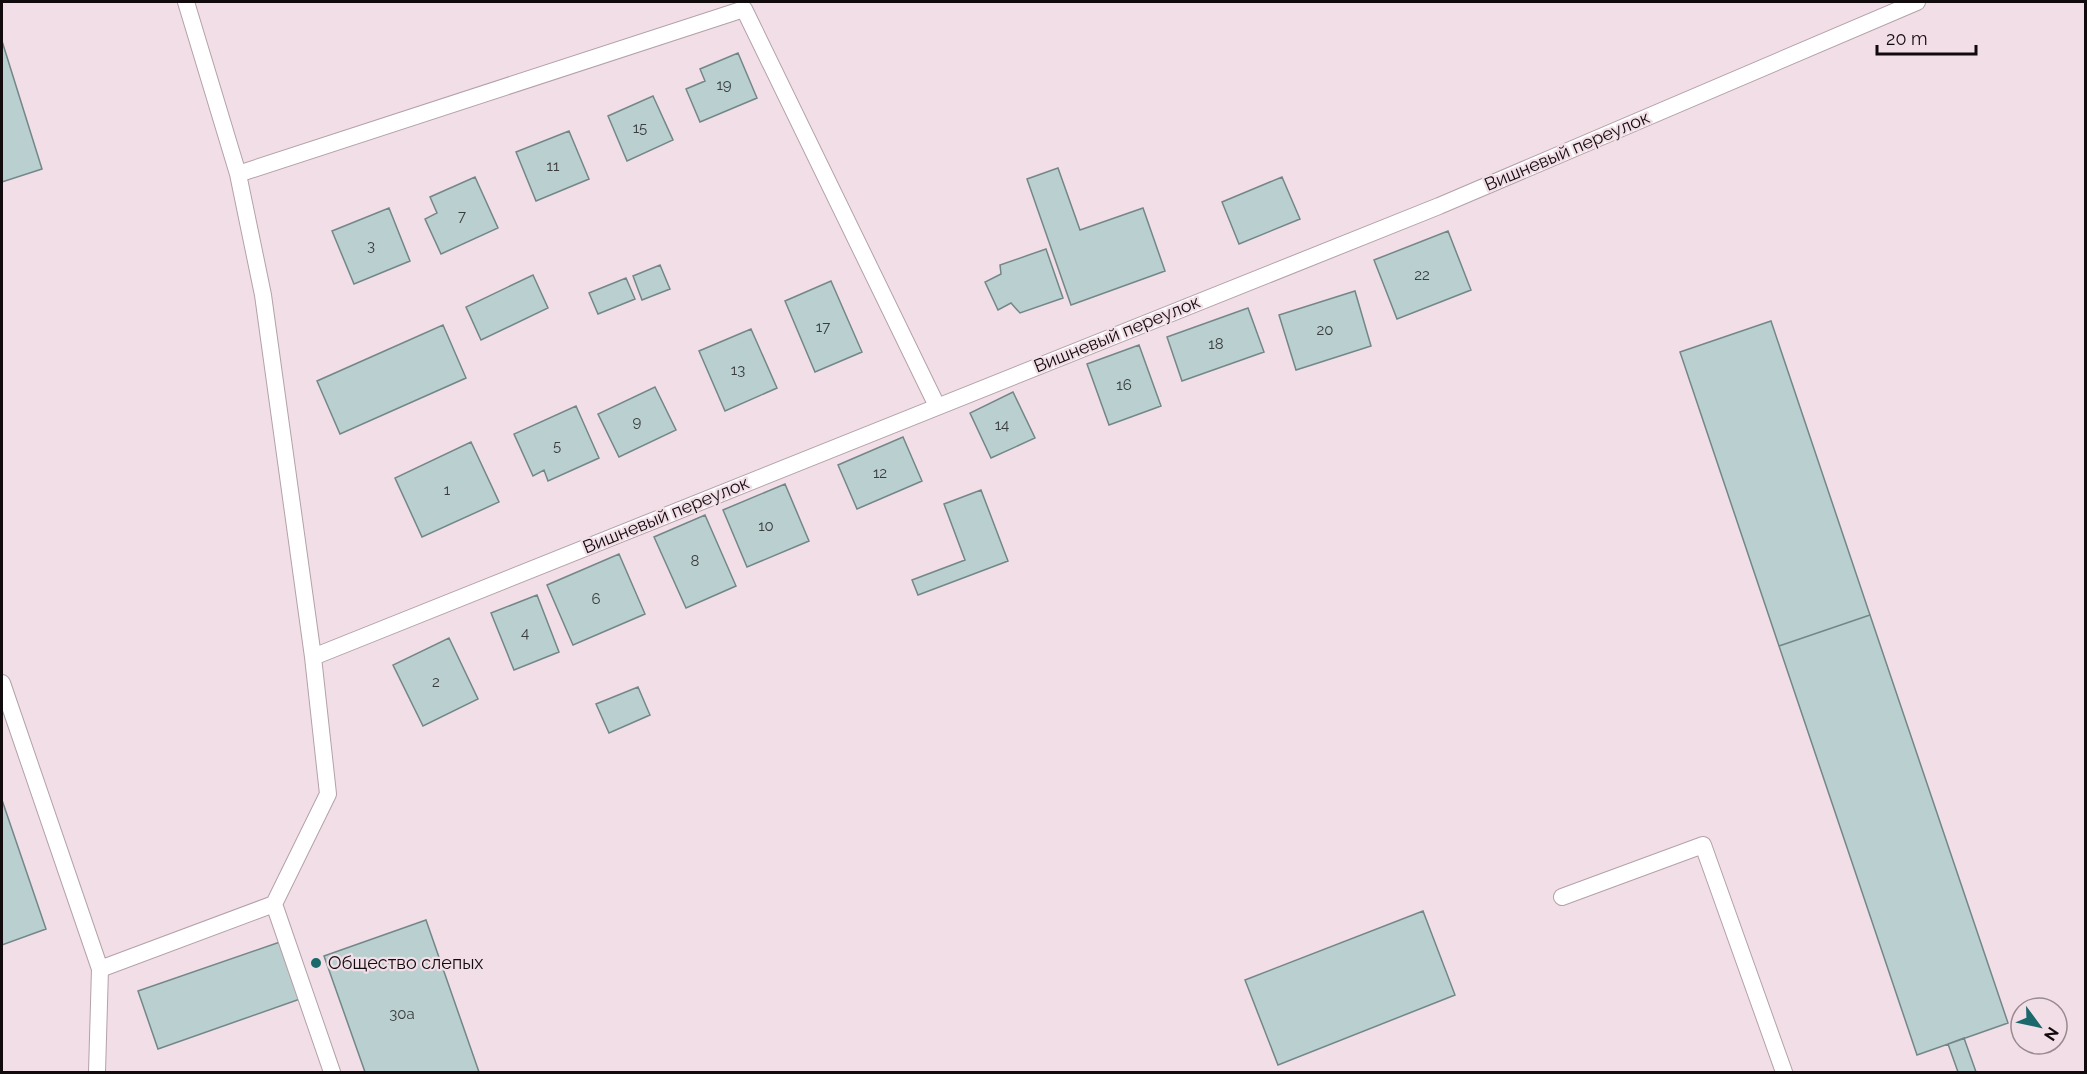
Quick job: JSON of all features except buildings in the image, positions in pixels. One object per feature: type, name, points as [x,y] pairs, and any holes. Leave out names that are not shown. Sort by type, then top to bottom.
[{"type":"lane","points":[[100,969],[274,904],[328,794],[313,657],[263,295],[238,174],[186,2]]},
{"type":"lane","name":"Вишневый переулок","points":[[313,657],[1439,206],[1917,2]]},
{"type":"lane","points":[[238,174],[744,9],[937,406]]},
{"type":"lane","points":[[2,683],[100,969],[97,1072]]},
{"type":"lane","points":[[1562,897],[1703,846],[1784,1072]]},
{"type":"lane","points":[[274,904],[332,1072]]},
{"type":"place","name":"Общество слепых","points":[[316,963]]}]
